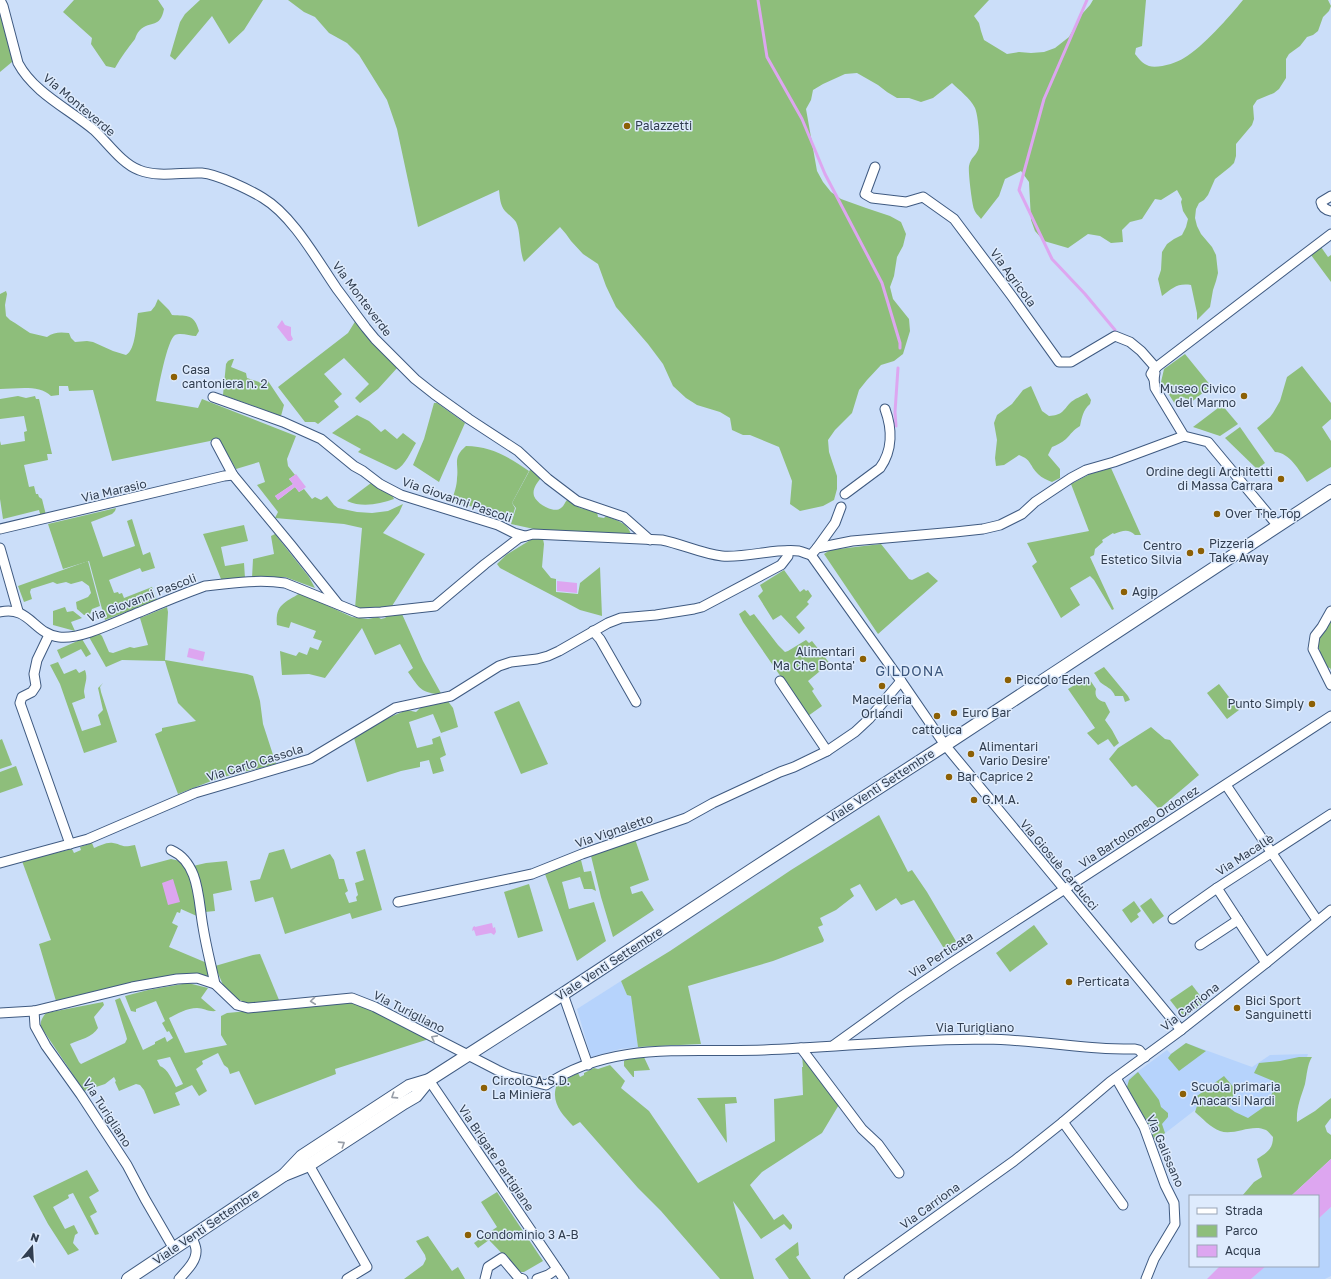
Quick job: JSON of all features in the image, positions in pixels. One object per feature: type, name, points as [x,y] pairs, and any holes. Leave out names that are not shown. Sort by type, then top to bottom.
[{"type":"main road","name":"Viale Venti Settembre","points":[[284,1175],[302,1156],[409,1086],[429,1080],[563,994],[1331,491]]},
{"type":"main road","name":"Viale Venti Settembre","points":[[128,1279],[284,1175],[309,1165],[416,1096],[429,1080]]},
{"type":"street","name":"Via Monteverde","points":[[0,0],[21,69],[42,91],[94,130],[129,164],[139,170],[154,174],[168,175],[203,173],[222,178],[262,197],[274,205],[285,216],[301,237],[370,333],[415,379],[469,419],[518,451],[548,479],[572,498],[584,504],[624,517],[650,540]]},
{"type":"street","name":"Via Agricola","points":[[875,167],[864,194],[872,198],[906,202],[923,197],[954,219],[1059,362],[1072,362],[1115,336],[1130,342],[1141,351],[1156,368]]},
{"type":"street","points":[[1331,196],[1321,202],[1326,210],[1331,211]]},
{"type":"street","points":[[1184,436],[1155,388],[1154,379],[1151,374],[1152,371],[1331,234]]},
{"type":"street","name":"Via Giovanni Pascoli","points":[[213,397],[283,422],[320,439],[380,484],[401,495],[498,525],[514,533],[526,536]]},
{"type":"street","points":[[845,494],[880,468],[883,463],[890,443],[890,422],[886,408]]},
{"type":"street","points":[[650,540],[662,540],[675,543],[709,554],[732,556],[788,551],[814,552],[852,541],[969,530],[1000,525],[1022,514],[1035,502],[1086,470],[1114,462],[1184,436],[1208,442],[1278,526]]},
{"type":"street","points":[[216,443],[233,476],[340,606]]},
{"type":"street","name":"Via Marasio","points":[[0,529],[224,476],[233,476]]},
{"type":"street","points":[[814,552],[835,523],[841,507]]},
{"type":"street","name":"Via Giovanni Pascoli","points":[[18,612],[49,635],[71,638],[103,627],[205,586],[219,584],[285,583],[359,613],[434,606],[519,538],[533,534],[650,540]]},
{"type":"street","points":[[0,548],[18,612],[8,610],[0,612]]},
{"type":"street","name":"Via Carlo Cassola","points":[[0,863],[88,839],[195,793],[310,759],[395,708],[451,696],[500,666],[511,662],[537,659],[548,656],[608,623],[621,618],[656,615],[702,607],[781,566],[788,556],[788,551]]},
{"type":"street","name":"Via Giosuè Carducci","points":[[814,552],[945,745],[1181,1030]]},
{"type":"street","points":[[1331,611],[1322,627],[1314,636],[1313,641],[1313,649],[1331,685]]},
{"type":"street","points":[[593,631],[600,639],[636,702]]},
{"type":"street","points":[[49,635],[37,660],[34,674],[36,686],[32,692],[22,697],[20,703],[70,844]]},
{"type":"street","points":[[780,681],[827,750]]},
{"type":"street","name":"Via Vignaletto","points":[[398,902],[536,873],[594,850],[686,818],[713,803],[794,767],[827,750],[855,732],[870,718],[901,681]]},
{"type":"street","name":"Via Bartolomeo Ordonez","points":[[1064,889],[1331,716]]},
{"type":"street","points":[[1226,785],[1317,920]]},
{"type":"street","name":"Via Macallè","points":[[1173,920],[1217,888],[1331,814]]},
{"type":"street","points":[[171,850],[178,853],[185,860],[192,873],[198,892],[202,925],[215,984]]},
{"type":"street","points":[[1217,888],[1266,963]]},
{"type":"street","name":"Via Perticata","points":[[834,1045],[902,996],[1064,889]]},
{"type":"street","name":"Via Carriona","points":[[849,1279],[1014,1161],[1116,1078],[1181,1030],[1331,910]]},
{"type":"street","points":[[1200,945],[1238,920]]},
{"type":"street","name":"Via Turigliano","points":[[0,1013],[34,1011],[114,991],[178,979],[197,978],[215,984],[237,1005],[248,1008],[352,998],[375,1007],[510,1076],[546,1086],[557,1078],[611,1057],[648,1051],[739,1051],[943,1039],[1024,1041],[1099,1048],[1135,1049],[1139,1050],[1145,1057]]},
{"type":"street","points":[[563,994],[588,1065]]},
{"type":"street","name":"Via Turigliano","points":[[34,1011],[35,1026],[123,1158],[174,1249]]},
{"type":"street","points":[[801,1048],[862,1129],[878,1144],[899,1173]]},
{"type":"street","name":"Via Galissano","points":[[1116,1078],[1144,1127],[1165,1185],[1174,1203],[1175,1224],[1154,1259],[1146,1279]]},
{"type":"street","name":"Via Brigate Partigiane","points":[[429,1080],[564,1279]]},
{"type":"street","points":[[1063,1122],[1123,1205]]},
{"type":"street","points":[[309,1165],[367,1267],[347,1279]]},
{"type":"street","points":[[180,1279],[190,1267],[196,1256],[196,1250],[192,1237]]},
{"type":"street","points":[[485,1279],[488,1267],[502,1258],[518,1277],[523,1279]]},
{"type":"street","points":[[537,1279],[548,1275],[557,1269]]},
{"type":"shaded area","points":[[621,981],[627,995],[631,996],[638,1047],[620,1049],[591,1057],[577,1009]]},
{"type":"shaded area","points":[[1186,1043],[1252,1067],[1270,1055],[1308,1054],[1283,1124],[1222,1121],[1208,1100],[1155,1141],[1147,1122],[1125,1081],[1167,1050],[1171,1054]]},
{"type":"shaded area","points":[[1331,1207],[1331,1276],[1325,1279],[1251,1279],[1265,1267],[1319,1267],[1319,1218]]},
{"type":"green space","points":[[74,0],[158,0],[164,9],[158,22],[144,27],[139,31],[115,68],[106,66],[91,44],[92,38],[63,12]]},
{"type":"green space","points":[[200,0],[263,0],[244,30],[229,44],[212,16],[175,60],[170,56],[180,22],[185,14]]},
{"type":"green space","points":[[288,0],[989,0],[974,16],[979,23],[984,40],[1007,54],[1019,52],[1044,52],[1055,48],[1069,37],[1082,14],[1093,0],[1146,0],[1142,46],[1136,48],[1135,54],[1143,63],[1153,67],[1172,64],[1191,53],[1231,15],[1243,0],[1328,0],[1331,6],[1329,11],[1323,17],[1318,31],[1307,37],[1300,46],[1289,54],[1286,59],[1286,78],[1279,89],[1274,93],[1257,100],[1253,106],[1254,119],[1252,125],[1236,144],[1236,156],[1234,163],[1215,179],[1208,195],[1199,203],[1196,209],[1195,218],[1197,226],[1216,255],[1218,273],[1210,307],[1197,320],[1191,285],[1179,285],[1172,288],[1162,296],[1158,279],[1161,270],[1162,252],[1167,244],[1182,235],[1188,219],[1183,211],[1181,202],[1182,199],[1177,190],[1161,200],[1155,199],[1142,219],[1130,222],[1122,230],[1123,242],[1111,243],[1100,236],[1088,234],[1068,248],[1044,241],[1035,231],[1031,220],[1029,182],[1021,171],[1005,179],[999,196],[981,219],[976,213],[972,201],[969,166],[979,147],[977,116],[975,108],[970,101],[952,83],[933,98],[921,102],[909,98],[897,98],[857,73],[845,74],[813,90],[811,100],[806,109],[817,171],[823,182],[831,192],[841,199],[890,216],[901,222],[906,234],[903,246],[897,257],[894,276],[890,287],[893,299],[909,319],[910,331],[903,354],[894,361],[881,365],[867,380],[859,390],[852,413],[835,430],[828,440],[829,452],[837,476],[837,489],[834,500],[823,506],[800,511],[790,504],[792,481],[779,447],[750,435],[743,435],[732,430],[730,418],[720,412],[697,405],[686,398],[673,386],[663,364],[616,307],[598,264],[583,254],[560,227],[524,262],[521,252],[518,226],[502,206],[499,190],[418,227],[397,129],[387,100],[359,55],[347,43],[329,33],[315,17],[304,12]]},
{"type":"green space","points":[[0,15],[13,58],[12,62],[0,72]]},
{"type":"green space","points":[[1321,247],[1328,257],[1331,255],[1331,282],[1311,255]]},
{"type":"green space","points":[[6,291],[6,316],[30,333],[47,337],[57,333],[69,333],[75,342],[93,342],[126,355],[132,348],[134,342],[138,313],[151,311],[158,299],[172,315],[190,317],[195,321],[199,331],[196,336],[177,334],[172,339],[163,366],[156,401],[198,408],[202,399],[296,436],[287,459],[288,466],[295,475],[289,479],[293,484],[275,496],[278,500],[295,487],[299,492],[304,489],[312,499],[315,497],[321,500],[327,496],[338,508],[357,512],[372,513],[388,511],[403,504],[399,513],[383,533],[425,554],[392,606],[361,609],[355,608],[362,528],[344,524],[275,518],[278,512],[257,485],[265,482],[259,462],[236,469],[218,438],[210,441],[112,461],[93,390],[69,391],[68,386],[59,386],[59,395],[51,396],[46,392],[34,389],[0,389],[0,294]]},
{"type":"green space","points":[[356,320],[398,367],[378,389],[360,403],[355,398],[369,384],[344,358],[324,374],[342,394],[334,401],[339,407],[318,424],[315,422],[305,422],[278,387],[348,333]]},
{"type":"green space","points":[[1185,354],[1211,386],[1189,404],[1184,397],[1175,404],[1161,382],[1164,369]]},
{"type":"green space","points":[[234,359],[231,367],[246,373],[247,378],[262,383],[264,379],[268,381],[284,405],[281,416],[223,395],[226,364]]},
{"type":"green space","points":[[1302,366],[1331,403],[1331,419],[1322,427],[1331,441],[1331,467],[1307,482],[1294,463],[1285,455],[1275,452],[1257,428],[1273,413],[1280,401],[1287,377]]},
{"type":"green space","points":[[1031,386],[1042,411],[1049,416],[1059,414],[1076,399],[1087,393],[1091,400],[1083,414],[1080,426],[1066,439],[1052,447],[1048,455],[1060,469],[1060,478],[1052,482],[1045,479],[1035,471],[1028,461],[1019,455],[1004,465],[996,466],[995,458],[997,440],[994,423],[997,415],[1012,404],[1023,390]]},
{"type":"green space","points":[[18,396],[26,398],[35,396],[36,399],[39,399],[52,454],[47,454],[48,460],[24,465],[29,487],[34,486],[36,494],[38,494],[42,499],[46,515],[41,517],[39,510],[3,519],[0,499],[0,441],[1,445],[25,441],[24,432],[27,431],[24,416],[0,419],[0,399]]},
{"type":"green space","points":[[434,403],[437,403],[465,423],[439,482],[413,465],[424,439]]},
{"type":"green space","points":[[1222,405],[1238,424],[1220,436],[1193,427]]},
{"type":"green space","points":[[357,415],[369,421],[381,432],[385,429],[397,439],[403,433],[416,443],[405,462],[399,468],[396,470],[358,452],[361,449],[332,433]]},
{"type":"green space","points":[[1240,427],[1265,463],[1257,469],[1225,438]]},
{"type":"green space","points":[[466,446],[475,446],[499,453],[529,471],[512,503],[515,508],[512,518],[452,501],[456,484],[457,461],[459,454]]},
{"type":"green space","points":[[531,468],[541,478],[535,486],[534,496],[542,505],[550,509],[558,510],[567,500],[580,508],[597,512],[598,517],[604,518],[606,516],[621,522],[628,528],[631,535],[543,531],[511,524],[516,508],[512,503]]},
{"type":"green space","points":[[1111,468],[1141,535],[1135,535],[1130,531],[1113,533],[1102,540],[1103,542],[1095,549],[1094,555],[1090,557],[1114,609],[1112,610],[1090,576],[1070,588],[1080,605],[1061,618],[1032,566],[1037,562],[1027,543],[1089,531],[1071,484],[1090,474]]},
{"type":"green space","points":[[371,483],[392,495],[394,499],[377,504],[365,505],[347,501]]},
{"type":"green space","points":[[116,508],[112,514],[91,522],[103,557],[135,546],[127,521],[132,519],[143,555],[150,552],[155,568],[142,572],[140,568],[109,580],[114,593],[122,593],[124,598],[152,587],[157,600],[105,620],[89,561],[63,569],[48,524]]},
{"type":"green space","points":[[244,525],[248,541],[221,547],[225,566],[244,563],[245,578],[221,579],[203,534]]},
{"type":"green space","points":[[275,534],[309,577],[315,588],[285,577],[252,578],[253,559],[274,554],[271,536]]},
{"type":"green space","points":[[532,539],[543,539],[542,567],[551,578],[556,579],[556,592],[578,594],[580,583],[600,567],[602,616],[580,610],[500,568],[497,564],[506,555]]},
{"type":"green space","points":[[881,544],[909,579],[912,580],[928,572],[938,581],[878,634],[824,554],[830,550]]},
{"type":"green space","points":[[88,561],[100,606],[92,609],[90,614],[84,615],[77,609],[76,602],[88,597],[91,593],[89,586],[82,581],[71,584],[66,582],[57,584],[53,582],[31,589],[30,592],[32,599],[24,602],[18,586]]},
{"type":"green space","points":[[784,570],[800,592],[804,589],[806,591],[808,590],[812,596],[807,602],[809,604],[796,617],[805,628],[799,634],[781,615],[773,620],[758,596],[763,591],[760,585]]},
{"type":"green space","points":[[300,593],[352,617],[368,619],[378,617],[381,619],[388,615],[402,614],[423,661],[442,695],[429,693],[418,686],[408,672],[413,668],[400,644],[375,655],[362,628],[325,678],[309,674],[282,675],[280,651],[296,656],[299,652],[307,655],[310,647],[318,650],[322,641],[313,638],[316,631],[291,622],[289,628],[277,625],[279,608]]},
{"type":"green space","points":[[65,607],[67,612],[73,611],[82,618],[71,622],[75,631],[53,625],[53,611]]},
{"type":"green space","points":[[167,607],[165,660],[253,676],[260,701],[263,724],[276,764],[219,778],[178,794],[155,734],[162,731],[162,728],[196,721],[178,703],[165,661],[122,660],[106,667],[89,637],[99,633],[102,636],[109,652],[113,653],[130,647],[134,648],[148,645],[140,618]]},
{"type":"green space","points":[[745,610],[750,616],[754,614],[785,652],[806,640],[809,643],[812,641],[831,665],[825,667],[808,681],[814,689],[812,691],[822,706],[808,716],[743,622],[739,614]]},
{"type":"green space","points":[[1331,616],[1331,670],[1330,668],[1325,667],[1320,650],[1316,644]]},
{"type":"green space","points":[[82,639],[91,654],[86,657],[81,649],[61,659],[57,650]]},
{"type":"green space","points":[[58,662],[64,674],[76,669],[79,673],[85,670],[85,698],[72,703],[82,731],[101,725],[98,715],[103,710],[98,688],[103,683],[100,687],[101,692],[117,742],[84,753],[60,684],[50,665]]},
{"type":"green space","points":[[1104,667],[1130,700],[1125,702],[1123,696],[1115,696],[1111,689],[1100,682],[1094,673]]},
{"type":"green space","points":[[1088,677],[1096,689],[1097,698],[1100,701],[1105,702],[1110,712],[1105,720],[1119,743],[1114,747],[1108,739],[1098,745],[1087,733],[1095,728],[1068,689]]},
{"type":"green space","points":[[1219,684],[1239,710],[1227,719],[1207,693]]},
{"type":"green space","points":[[447,700],[453,708],[458,727],[441,733],[433,714],[409,722],[417,748],[433,744],[432,739],[440,736],[446,755],[440,758],[444,771],[433,774],[429,760],[420,762],[420,767],[401,771],[367,782],[354,738],[390,717],[407,710],[416,712],[423,705]]},
{"type":"green space","points":[[519,701],[548,764],[521,774],[494,712]]},
{"type":"green space","points":[[1151,727],[1165,739],[1170,740],[1199,775],[1159,809],[1136,785],[1132,787],[1109,759],[1118,748]]},
{"type":"green space","points":[[2,739],[12,765],[0,769],[0,740]]},
{"type":"green space","points":[[16,766],[23,785],[0,793],[0,772]]},
{"type":"green space","points":[[879,815],[908,872],[912,870],[927,892],[960,948],[948,955],[914,900],[901,905],[896,898],[876,911],[860,884],[850,889],[854,896],[836,910],[820,918],[823,925],[818,927],[824,940],[823,942],[773,961],[688,986],[701,1044],[638,1047],[631,996],[627,995],[621,981],[670,951],[791,870]]},
{"type":"green space","points":[[635,839],[649,880],[630,887],[632,894],[642,891],[654,910],[613,937],[591,856]]},
{"type":"green space","points":[[92,843],[94,848],[110,843],[125,846],[135,845],[141,867],[171,859],[180,861],[185,867],[192,883],[199,917],[181,909],[180,913],[177,912],[172,923],[178,926],[169,947],[207,963],[210,978],[114,987],[56,1001],[39,944],[51,940],[22,861],[72,849],[74,853],[81,850],[80,847]]},
{"type":"green space","points":[[284,849],[291,869],[330,854],[334,860],[339,879],[344,879],[348,891],[345,893],[349,903],[357,901],[356,897],[358,895],[355,883],[364,880],[356,852],[365,849],[382,910],[352,919],[350,913],[285,934],[273,897],[255,902],[250,881],[260,879],[269,853]]},
{"type":"green space","points":[[581,860],[584,872],[591,871],[596,891],[592,889],[584,889],[580,877],[562,882],[569,909],[594,902],[606,941],[577,961],[545,874]]},
{"type":"green space","points":[[227,861],[232,890],[213,894],[215,911],[205,912],[193,866]]},
{"type":"green space","points":[[529,884],[543,931],[518,938],[504,892]]},
{"type":"green space","points":[[1151,898],[1164,916],[1153,924],[1140,906]]},
{"type":"green space","points":[[1134,901],[1141,911],[1137,914],[1139,917],[1131,923],[1122,910]]},
{"type":"green space","points":[[1034,925],[1048,944],[1010,972],[996,953]]},
{"type":"green space","points":[[260,954],[279,1000],[249,1004],[237,999],[223,985],[215,966]]},
{"type":"green space","points":[[188,983],[208,988],[201,998],[216,1011],[193,1008],[169,1018],[185,1053],[227,1045],[221,1035],[221,1016],[227,1013],[348,1002],[358,1003],[429,1039],[335,1069],[336,1074],[255,1105],[239,1071],[230,1074],[228,1068],[224,1065],[218,1053],[202,1061],[203,1064],[196,1069],[207,1091],[199,1096],[192,1085],[175,1093],[180,1105],[154,1114],[144,1090],[140,1085],[136,1084],[119,1091],[114,1077],[105,1084],[84,1091],[41,1027],[42,1020],[46,1013],[103,1002],[104,1005],[94,1017],[98,1028],[96,1031],[81,1040],[70,1044],[81,1064],[125,1043],[127,1039],[115,1000],[120,998],[143,1050],[165,1037],[167,1042],[173,1038],[169,1031],[167,1032],[162,1023],[165,1021],[156,1001],[136,1009],[136,1012],[131,1011],[125,996],[148,990]],"holes":[[[170,1057],[183,1084],[176,1087],[168,1072],[160,1066],[157,1060]]]},
{"type":"green space","points":[[1192,985],[1205,1002],[1184,1018],[1170,1000]]},
{"type":"green space","points":[[1186,1043],[1206,1051],[1179,1071],[1168,1058]]},
{"type":"green space","points":[[643,1055],[650,1070],[634,1071],[633,1077],[624,1066],[624,1061],[626,1059]]},
{"type":"green space","points":[[802,1055],[840,1103],[822,1133],[762,1172],[750,1185],[774,1220],[783,1214],[792,1225],[790,1230],[784,1224],[761,1239],[733,1201],[754,1279],[720,1279],[661,1211],[638,1188],[580,1122],[573,1126],[561,1112],[556,1102],[555,1090],[557,1084],[578,1073],[580,1077],[584,1075],[584,1073],[594,1068],[598,1069],[610,1065],[625,1081],[621,1088],[649,1111],[698,1183],[775,1141],[774,1099],[803,1095]]},
{"type":"green space","points":[[1299,1057],[1312,1057],[1300,1098],[1297,1122],[1315,1111],[1331,1098],[1331,1118],[1325,1126],[1327,1132],[1331,1135],[1331,1159],[1292,1195],[1243,1195],[1254,1182],[1262,1177],[1257,1159],[1271,1148],[1273,1137],[1261,1128],[1231,1132],[1217,1130],[1195,1112],[1197,1106],[1202,1102],[1197,1096],[1224,1076],[1236,1090],[1227,1108],[1228,1107],[1248,1118],[1268,1104],[1276,1083],[1254,1073],[1259,1063]]},
{"type":"green space","points":[[1138,1072],[1159,1100],[1161,1107],[1168,1113],[1168,1117],[1162,1124],[1165,1133],[1155,1141],[1147,1122],[1127,1087],[1129,1080]]},
{"type":"green space","points":[[736,1097],[737,1103],[725,1104],[727,1143],[697,1098]]},
{"type":"green space","points":[[87,1170],[99,1191],[89,1197],[97,1212],[90,1216],[99,1234],[95,1235],[73,1193],[68,1195],[69,1198],[53,1207],[65,1229],[74,1225],[78,1233],[75,1235],[73,1243],[79,1250],[68,1255],[48,1224],[33,1196]]},
{"type":"green space","points":[[497,1192],[543,1261],[524,1272],[518,1270],[489,1240],[478,1248],[474,1243],[497,1227],[481,1202]]},
{"type":"green space","points":[[428,1236],[452,1271],[458,1267],[465,1279],[404,1279],[423,1265],[426,1259],[425,1255],[416,1241]]},
{"type":"green space","points":[[798,1242],[799,1255],[796,1257],[811,1279],[789,1279],[775,1259]]},
{"type":"water","points":[[282,320],[285,325],[291,327],[291,335],[293,339],[291,341],[288,341],[277,327]]},
{"type":"water","points":[[296,474],[306,487],[299,492],[295,487],[278,500],[275,496],[293,484],[289,479]]},
{"type":"water","points":[[557,581],[577,583],[577,593],[557,591]]},
{"type":"water","points":[[189,648],[205,652],[203,661],[187,657]]},
{"type":"water","points":[[173,879],[180,902],[168,905],[162,883]]},
{"type":"water","points":[[492,923],[496,932],[494,935],[491,933],[476,936],[474,930],[472,931],[473,927],[475,926]]},
{"type":"water","points":[[1331,1159],[1331,1207],[1319,1218],[1319,1195],[1292,1195]]},
{"type":"water","points":[[1219,1267],[1265,1267],[1251,1279],[1207,1279]]},
{"type":"waterway","points":[[758,0],[767,57],[802,119],[825,174],[882,283],[900,343],[900,348]]},
{"type":"waterway","points":[[1087,0],[1044,99],[1019,190],[1052,259],[1085,294],[1115,330]]},
{"type":"waterway","points":[[896,426],[895,412],[898,368]]},
{"type":"place","name":"Palazzetti","points":[[627,126]]},
{"type":"place","name":"Casa cantoniera n. 2","points":[[174,377]]},
{"type":"place","name":"Museo Civico del Marmo","points":[[1244,396]]},
{"type":"place","name":"Ordine degli Architetti di Massa Carrara","points":[[1281,479]]},
{"type":"place","name":"Over The Top","points":[[1217,514]]},
{"type":"place","name":"Pizzeria Take Away","points":[[1201,551]]},
{"type":"place","name":"Centro Estetico Silvia","points":[[1190,553]]},
{"type":"place","name":"Agip","points":[[1124,592]]},
{"type":"place","name":"Alimentari Ma Che Bonta'","points":[[863,659]]},
{"type":"place","name":"Piccolo Eden","points":[[1008,680]]},
{"type":"place","name":"Macelleria Orlandi","points":[[882,686]]},
{"type":"place","name":"Punto Simply","points":[[1312,704]]},
{"type":"place","name":"Euro Bar","points":[[954,713]]},
{"type":"place","name":"cattolica","points":[[937,716]]},
{"type":"place","name":"Alimentari Vario Desire'","points":[[971,754]]},
{"type":"place","name":"Bar Caprice 2","points":[[949,777]]},
{"type":"place","name":"G.M.A.","points":[[974,800]]},
{"type":"place","name":"Perticata","points":[[1069,982]]},
{"type":"place","name":"Bici Sport Sanguinetti","points":[[1237,1008]]},
{"type":"place","name":"Circolo A.S.D. La Miniera","points":[[484,1088]]},
{"type":"place","name":"Scuola primaria Anacarsi Nardi","points":[[1183,1094]]},
{"type":"place","name":"Condominio 3 A-B","points":[[468,1235]]},
{"type":"district","name":"GILDONA","points":[[910,671]]}]
